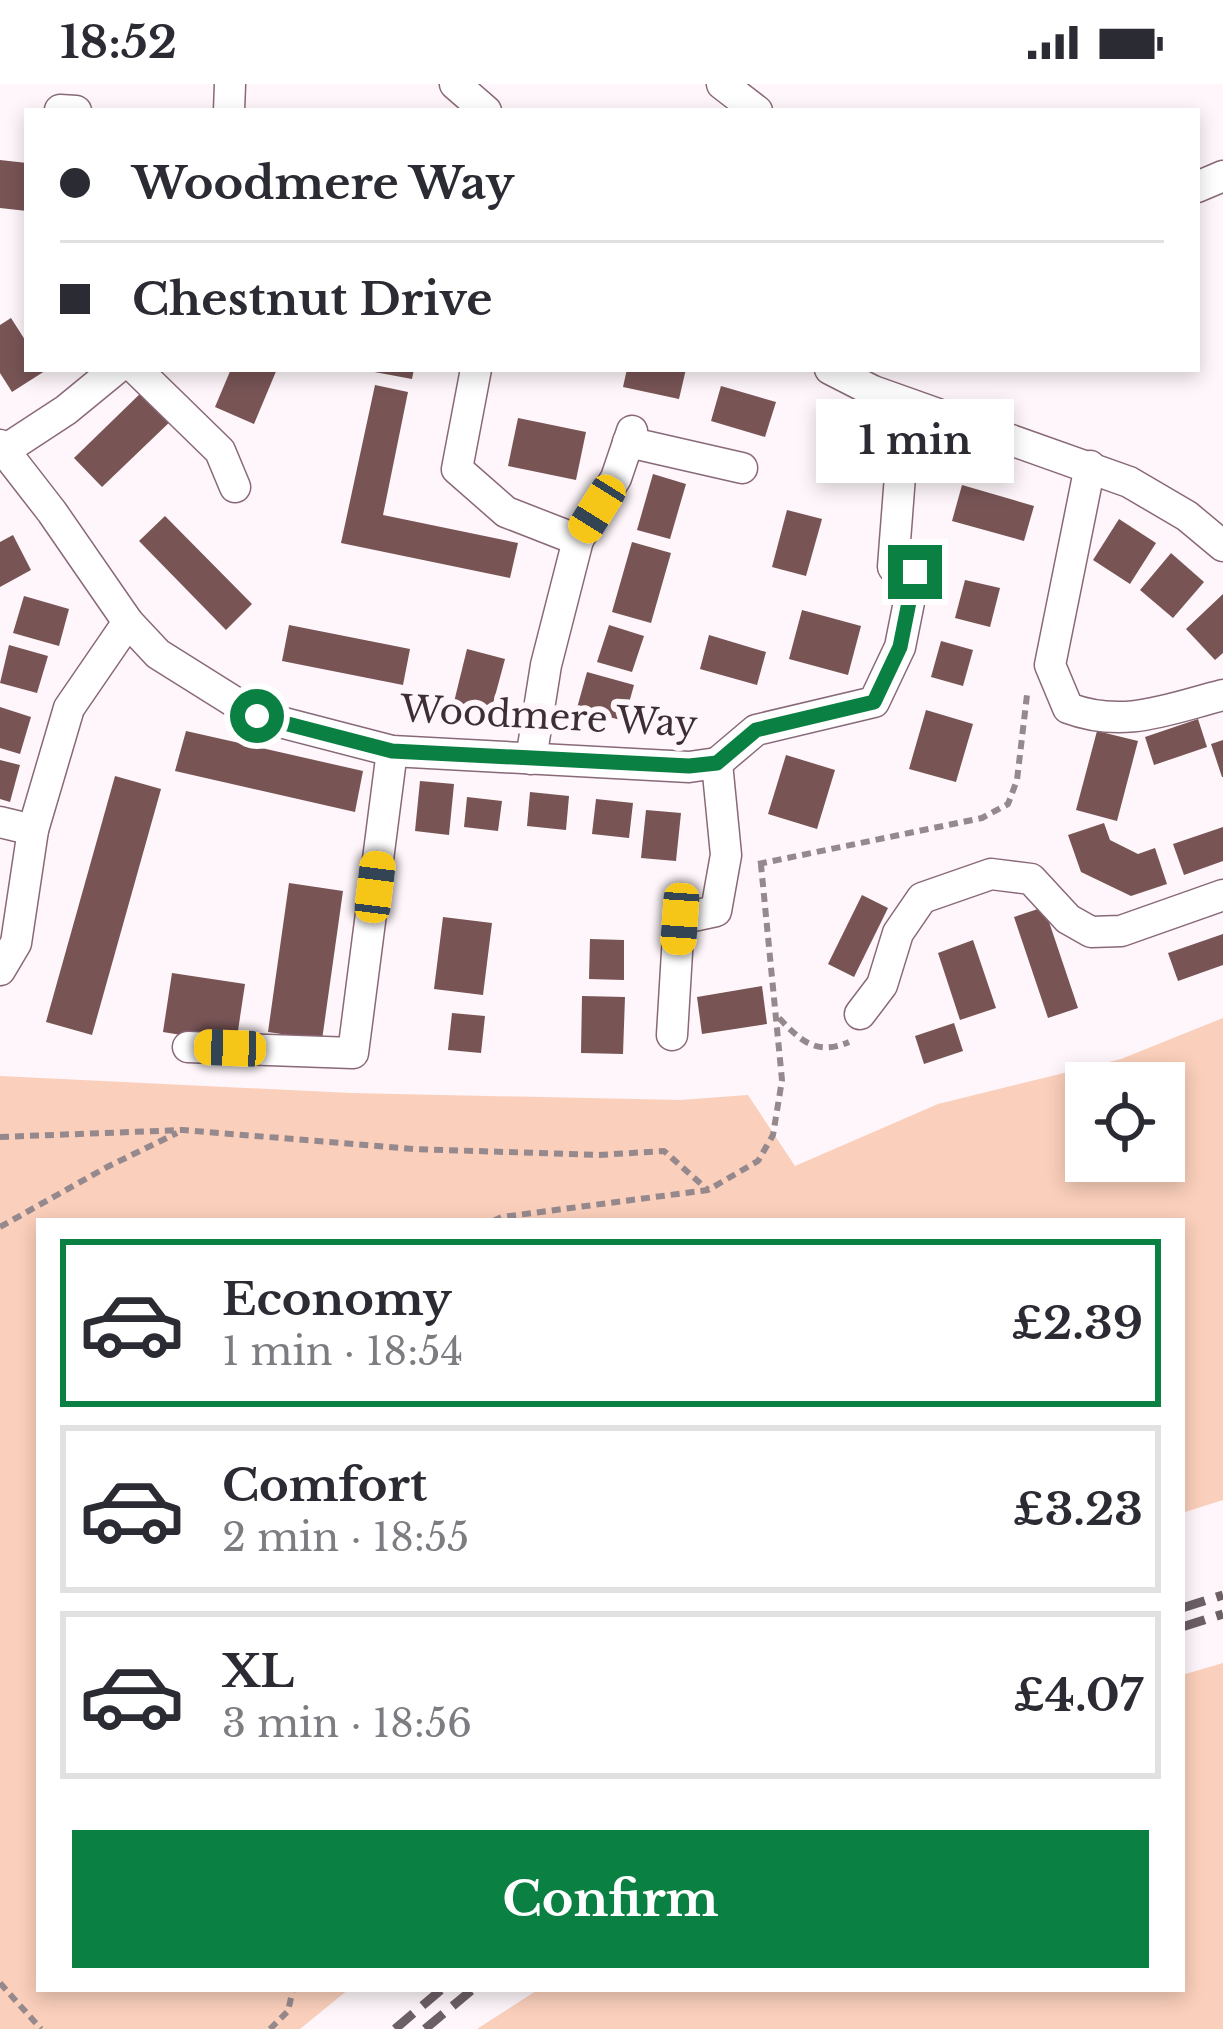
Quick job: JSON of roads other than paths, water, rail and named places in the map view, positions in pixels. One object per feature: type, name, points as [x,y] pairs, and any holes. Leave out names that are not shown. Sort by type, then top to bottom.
[{"type":"street","points":[[455,84],[483,108]]},
{"type":"street","points":[[722,84],[754,108]]},
{"type":"street","points":[[2,448],[66,410],[112,372]]},
{"type":"street","points":[[139,372],[220,451],[235,487]]},
{"type":"street","points":[[475,372],[457,469],[506,512],[578,540]]},
{"type":"street","points":[[836,372],[874,391],[1129,482],[1187,516],[1223,546]]},
{"type":"street","points":[[531,758],[546,665],[578,540],[616,478],[630,436],[742,468]]},
{"type":"street","name":"Woodmere Way","points":[[2,448],[128,622],[158,654],[257,716],[392,751],[689,766],[717,763]]},
{"type":"street","points":[[672,1035],[680,919],[716,911],[725,855],[717,763],[756,730],[874,702],[900,647],[915,572],[893,566],[902,450]]},
{"type":"street","points":[[1090,466],[1050,665],[1068,708],[1093,717],[1131,719],[1223,695]]},
{"type":"street","points":[[0,970],[16,943],[33,830],[69,708],[128,622]]},
{"type":"street","points":[[188,1047],[353,1053],[392,751]]},
{"type":"street","points":[[0,822],[33,830]]},
{"type":"street","points":[[860,1014],[882,985],[898,933],[922,898],[991,874],[1030,879],[1068,919],[1091,932],[1121,931],[1223,896]]},
{"type":"railway","points":[[1185,1607],[1223,1595]]},
{"type":"railway","points":[[1185,1626],[1223,1614]]},
{"type":"railway","points":[[395,2029],[438,1992]]},
{"type":"railway","points":[[425,2029],[469,1992]]}]
